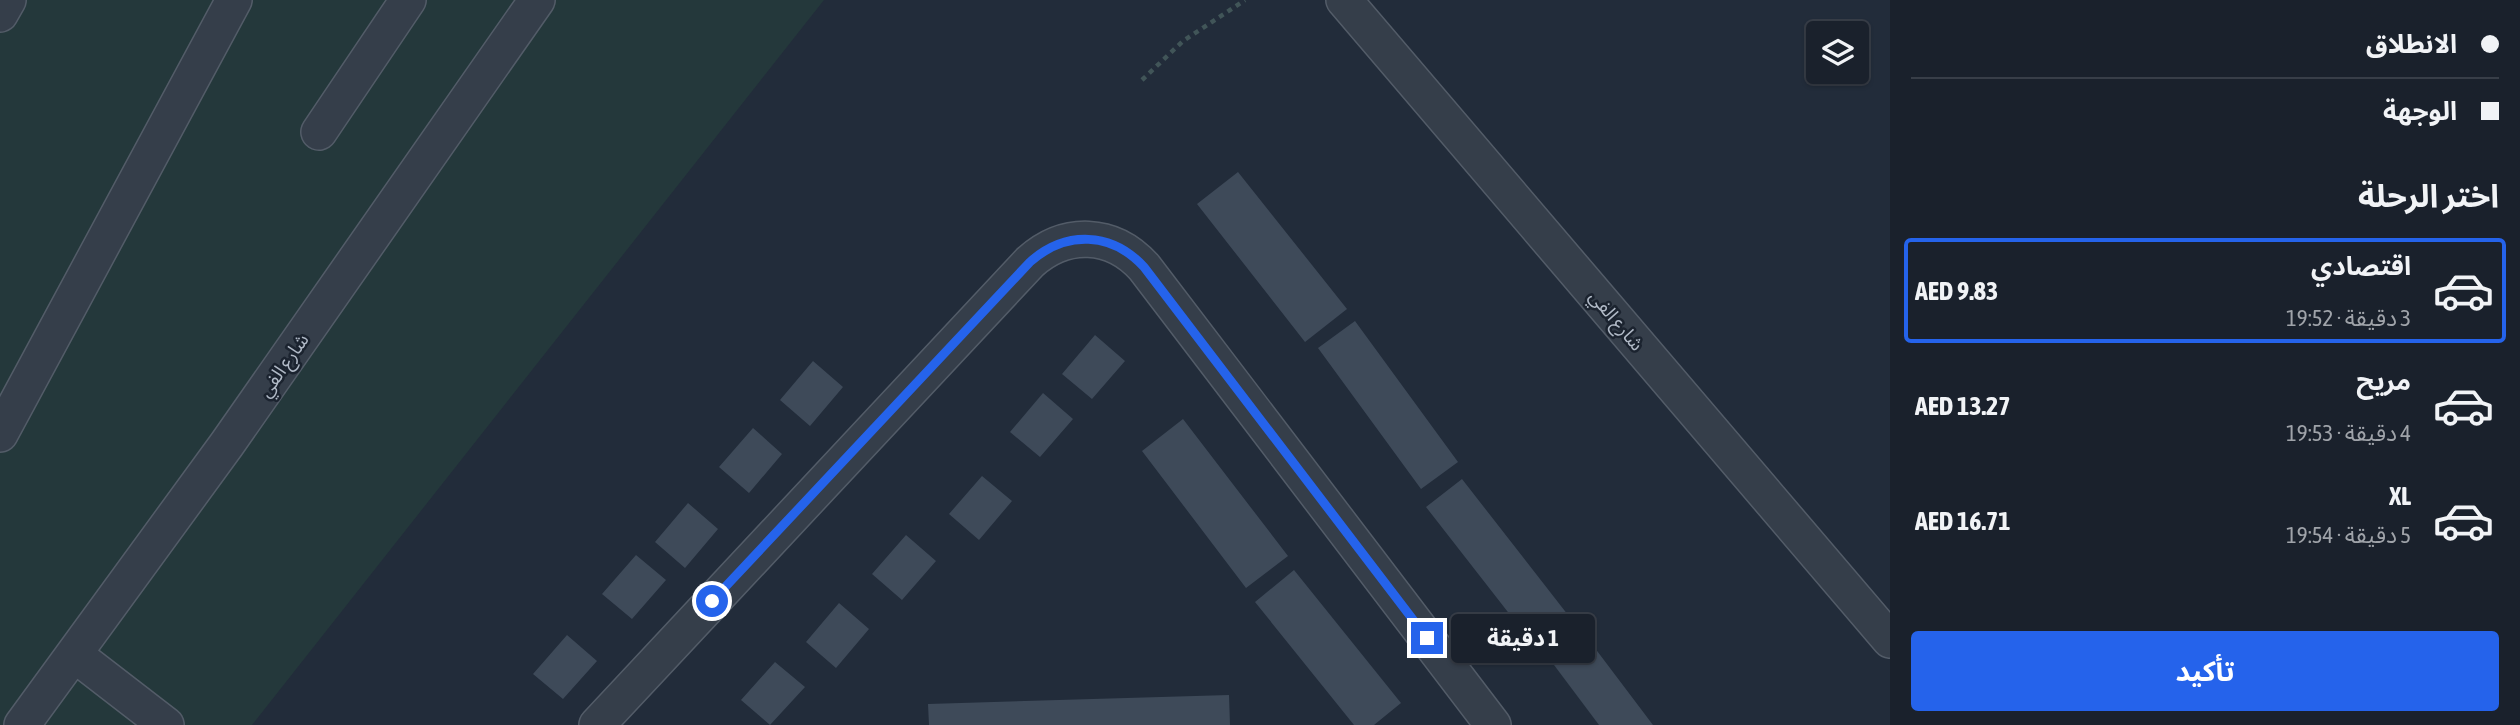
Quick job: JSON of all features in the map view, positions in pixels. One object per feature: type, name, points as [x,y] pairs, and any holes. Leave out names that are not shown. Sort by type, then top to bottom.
[{"type":"street","points":[[0,14],[8,0]]},
{"type":"street","points":[[0,434],[234,0]]},
{"type":"street","points":[[318,132],[408,0]]},
{"type":"street","name":"شارع الفي","points":[[22,725],[227,444],[537,0]]},
{"type":"street","name":"شارع الفي","points":[[1344,0],[1890,640]]},
{"type":"street","points":[[597,725],[1030,262],[1051,248],[1087,239],[1115,244],[1132,253],[1144,267],[1493,725]]},
{"type":"street","points":[[74,653],[159,723]]},
{"type":"path","points":[[1142,80],[1183,41],[1245,0]]},
{"type":"green space","points":[[0,0],[824,0],[252,725],[0,725]]},
{"type":"building","points":[[1238,172],[1347,309],[1305,342],[1197,204]]},
{"type":"building","points":[[1355,321],[1458,462],[1421,489],[1318,348]]},
{"type":"building","points":[[1095,335],[1125,361],[1092,399],[1062,374]]},
{"type":"building","points":[[813,361],[843,387],[810,426],[780,400]]},
{"type":"building","points":[[1043,393],[1073,419],[1040,457],[1010,432]]},
{"type":"building","points":[[1183,419],[1288,556],[1246,588],[1142,451]]},
{"type":"building","points":[[753,428],[782,454],[749,493],[719,467]]},
{"type":"building","points":[[982,476],[1012,501],[979,540],[949,514]]},
{"type":"building","points":[[1462,479],[1568,615],[1532,643],[1426,507]]},
{"type":"building","points":[[688,503],[718,529],[685,568],[655,542]]},
{"type":"building","points":[[906,535],[936,561],[902,600],[872,574]]},
{"type":"building","points":[[636,555],[666,580],[632,619],[602,594]]},
{"type":"building","points":[[1294,570],[1401,703],[1374,725],[1354,725],[1255,602]]},
{"type":"building","points":[[839,603],[869,629],[836,668],[806,642]]},
{"type":"building","points":[[1579,627],[1653,725],[1599,725],[1545,653]]},
{"type":"building","points":[[567,635],[597,661],[563,699],[533,674]]},
{"type":"building","points":[[775,662],[805,687],[770,725],[741,700]]},
{"type":"building","points":[[1229,695],[1230,725],[929,725],[928,704]]},
{"type":"route","points":[[712,601],[1030,262],[1042,251],[1059,244],[1078,239],[1097,239],[1132,253],[1144,267],[1427,638]]}]
